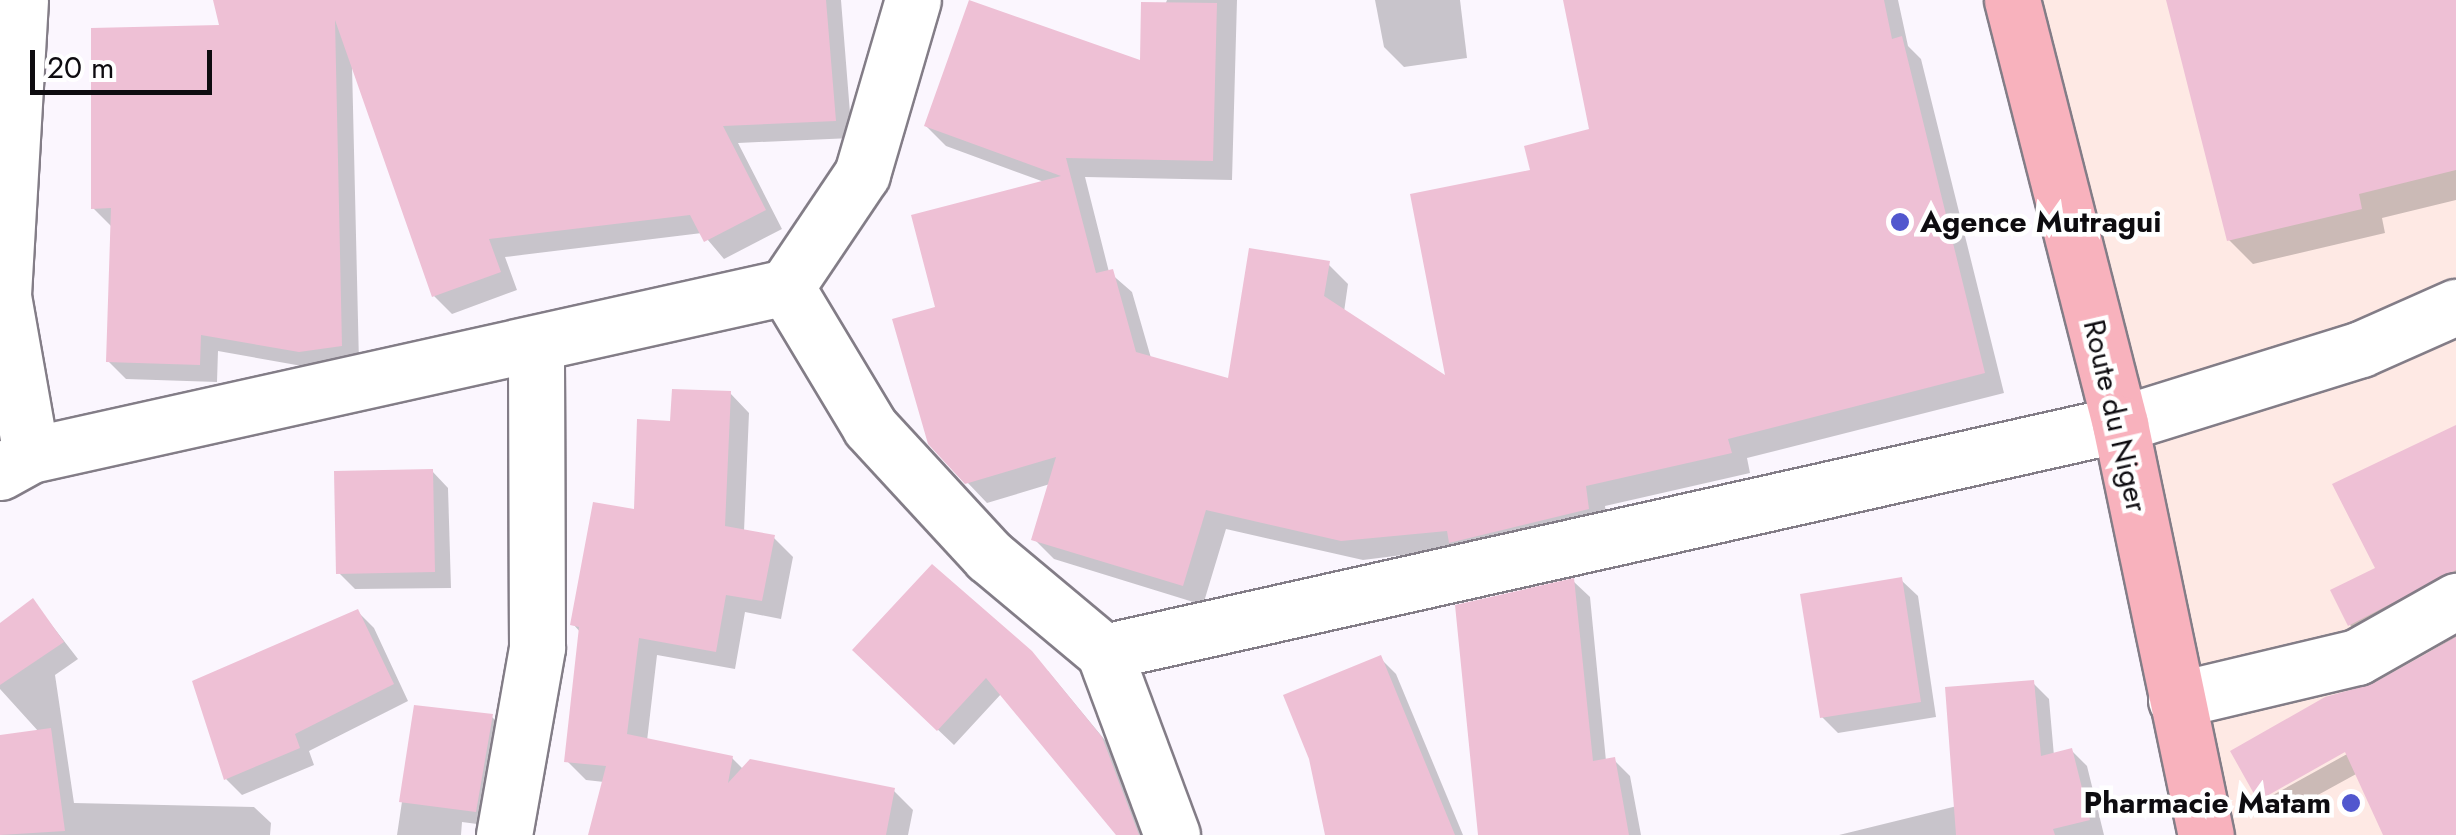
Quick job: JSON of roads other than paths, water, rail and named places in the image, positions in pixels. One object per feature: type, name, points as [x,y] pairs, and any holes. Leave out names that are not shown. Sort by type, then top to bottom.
[{"type":"main road","name":"Route du Niger","points":[[2012,0],[2120,424],[2206,835]]},
{"type":"street","points":[[20,0],[3,296],[15,464],[786,288],[862,174],[914,0]]},
{"type":"street","points":[[786,288],[870,427],[990,556],[1104,652],[1172,835]]},
{"type":"street","points":[[1104,652],[2120,424],[2360,350],[2456,306]]},
{"type":"street","points":[[504,835],[537,647],[536,346]]},
{"type":"street","points":[[2176,700],[2357,656],[2456,601]]},
{"type":"place","name":"Agence Mutragui","points":[[1900,222]]},
{"type":"place","name":"Pharmacie Matam","points":[[2351,803]]}]
